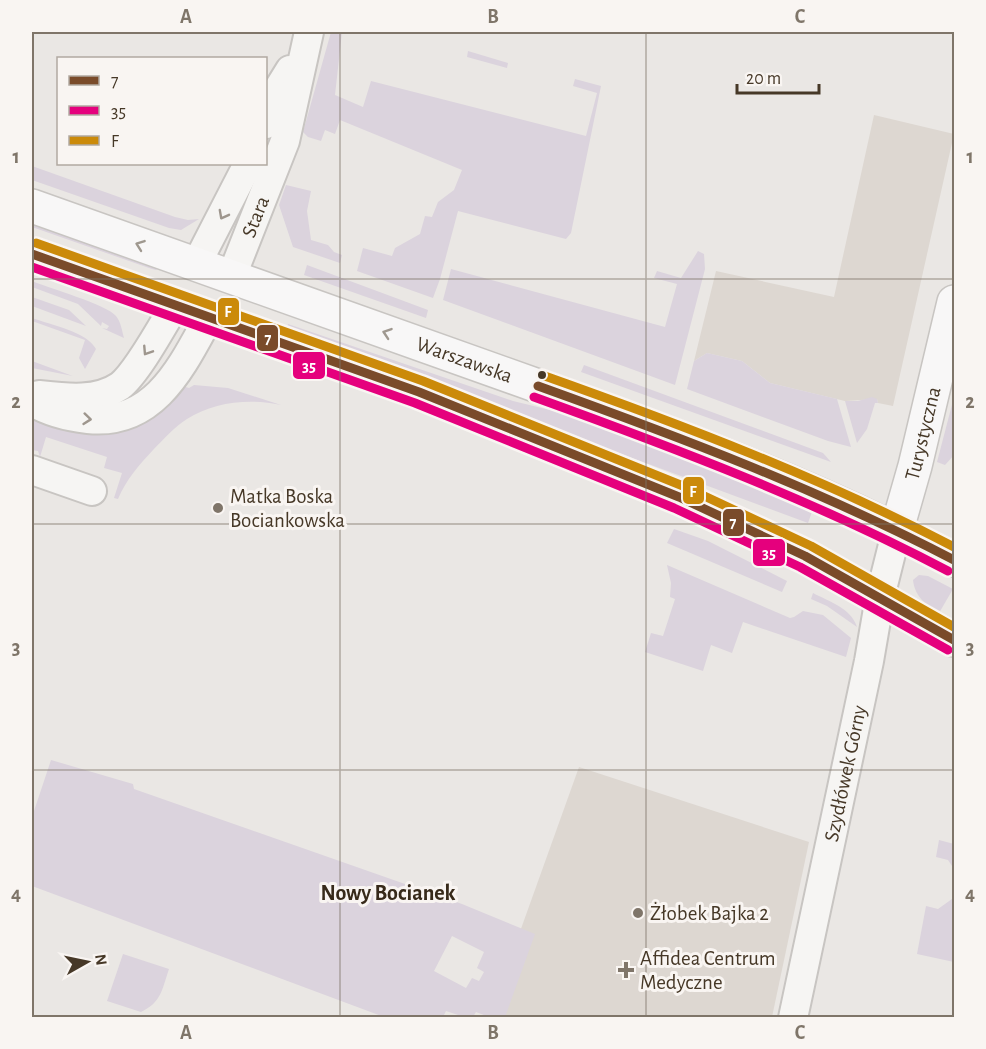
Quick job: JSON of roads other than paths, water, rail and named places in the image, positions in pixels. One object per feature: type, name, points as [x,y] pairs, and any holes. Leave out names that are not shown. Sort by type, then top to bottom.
[{"type":"main road","name":"Warszawska","points":[[32,206],[713,449],[897,529],[954,560]]},
{"type":"main road","points":[[32,254],[419,392],[679,497],[805,556],[954,640]]},
{"type":"main road","points":[[175,305],[196,265]]},
{"type":"main road","name":"Stara","points":[[209,317],[231,278]]},
{"type":"main road","name":"Turystyczna","points":[[897,529],[915,466],[954,302]]},
{"type":"street","name":"Stara","points":[[267,121],[277,92],[308,37]]},
{"type":"street","name":"Stara","points":[[231,278],[285,141],[308,37]]},
{"type":"street","name":"Stara","points":[[196,265],[247,165]]},
{"type":"street","points":[[32,394],[84,398],[120,386],[143,356],[175,305]]},
{"type":"street","points":[[32,402],[60,414],[97,420],[122,417],[133,413],[144,407],[162,391],[176,374],[209,317]]},
{"type":"street","points":[[32,470],[92,490]]},
{"type":"street","name":"Szydłówek Górny","points":[[794,1017],[869,661],[880,597],[897,529]]},
{"type":"place","name":"Matka Boska Bociankowska","points":[[218,508]]},
{"type":"place","name":"Żłobek Bajka 2","points":[[638,913]]},
{"type":"place","name":"Affidea Centrum Medyczne","points":[[626,970]]},
{"type":"district","name":"Nowy Bocianek","points":[[388,892]]}]
